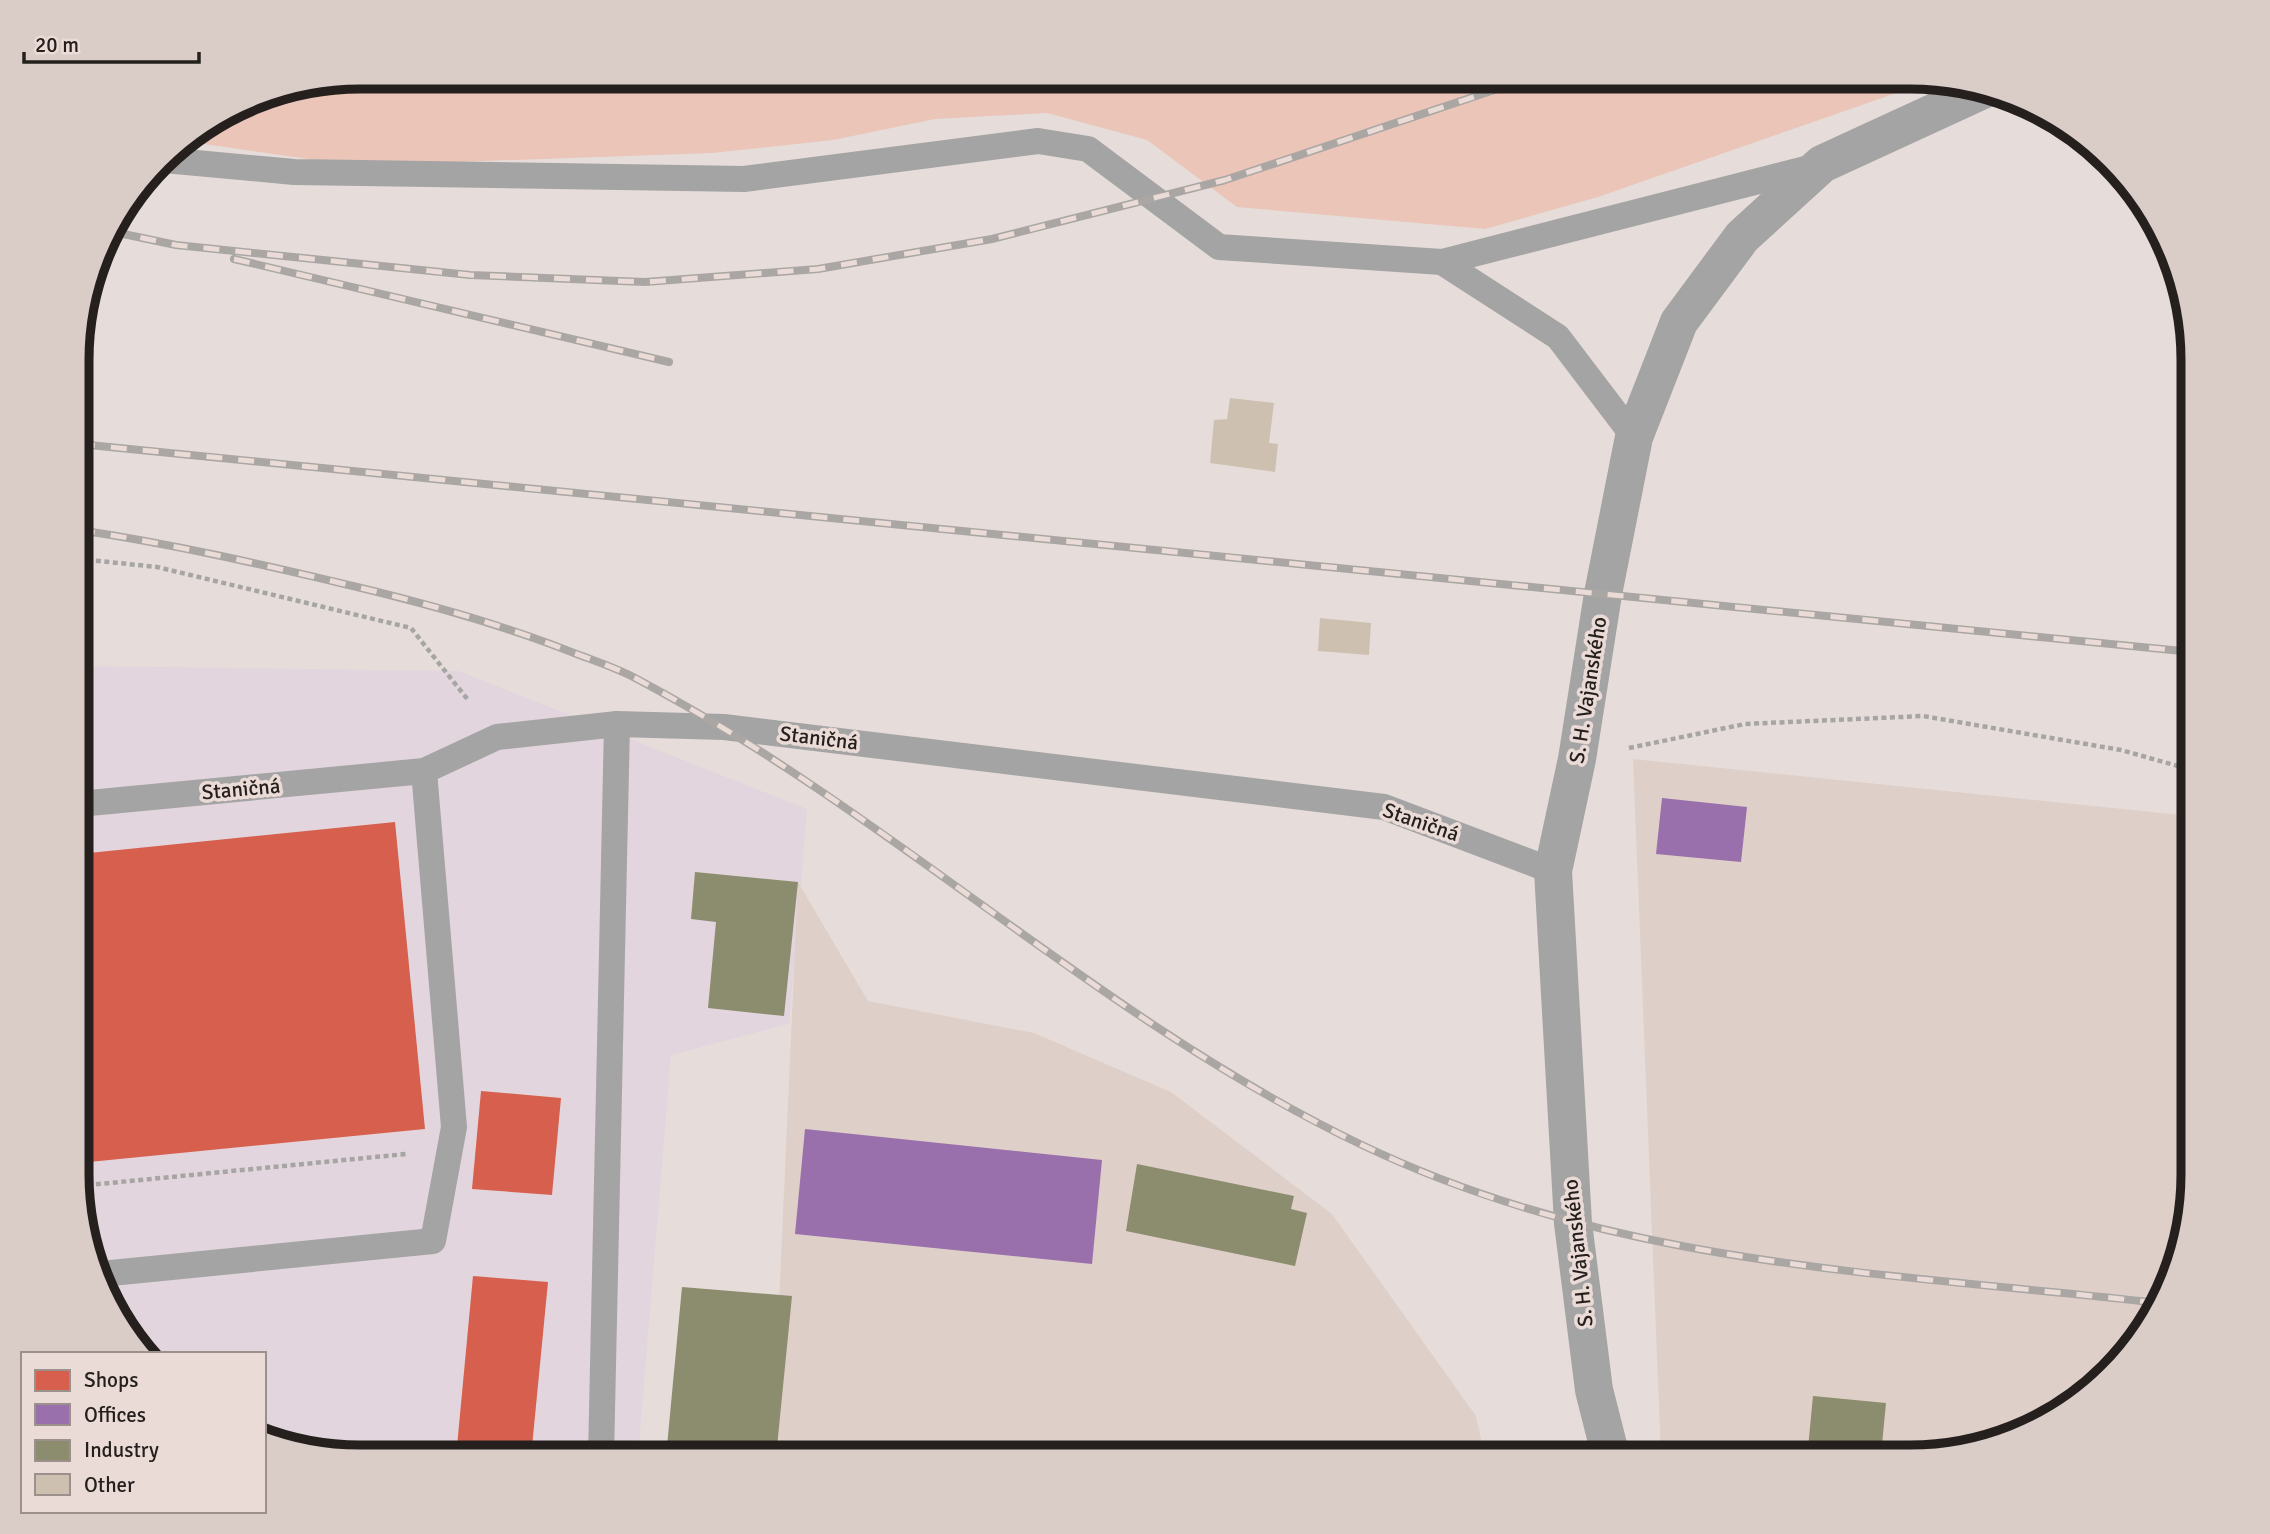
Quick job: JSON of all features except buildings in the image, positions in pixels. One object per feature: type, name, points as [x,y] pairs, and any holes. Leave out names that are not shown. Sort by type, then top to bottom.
[{"type":"street","name":"S. H. Vajanského","points":[[1608,1445],[1594,1390],[1573,1223],[1553,871],[1577,759],[1604,594],[1634,437],[1679,322],[1742,237],[1822,164],[1970,96]]},
{"type":"lane","points":[[177,161],[294,172],[744,178],[1038,141],[1088,149],[1219,247],[1442,262],[1822,164]]},
{"type":"lane","points":[[1442,262],[1559,337],[1634,437]]},
{"type":"lane","points":[[601,1445],[617,724]]},
{"type":"lane","name":"Staničná","points":[[89,803],[424,771],[497,737],[617,724],[724,727],[1384,807],[1553,871]]},
{"type":"lane","points":[[109,1273],[432,1241],[454,1128],[424,771]]},
{"type":"path","points":[[89,560],[158,566],[411,628],[497,737]]},
{"type":"path","points":[[1577,759],[1745,724],[1923,716],[2121,750],[2181,767]]},
{"type":"path","points":[[90,1185],[450,1149]]},
{"type":"shaded area","points":[[360,89],[1906,89],[1598,197],[1485,229],[1237,207],[1147,140],[1047,113],[935,119],[833,140],[712,153],[400,164],[322,161],[198,143],[240,117],[290,98]]},
{"type":"shaded area","points":[[89,666],[459,671],[807,809],[789,1024],[671,1055],[639,1445],[360,1445],[307,1440],[266,1427],[266,1352],[157,1352],[145,1339],[117,1294],[94,1227],[89,1174]]},
{"type":"shaded area","points":[[1633,759],[2181,815],[2180,1191],[2176,1227],[2166,1261],[2153,1294],[2125,1339],[2075,1389],[2060,1399],[2030,1417],[1963,1440],[1910,1445],[1661,1445]]},
{"type":"shaded area","points":[[798,882],[868,1001],[1034,1033],[1171,1092],[1332,1214],[1476,1416],[1482,1445],[773,1445]]},
{"type":"railway","points":[[121,233],[176,245],[470,275],[645,282],[818,269],[992,239],[1225,180],[1497,89]]},
{"type":"railway","points":[[234,259],[669,362]]},
{"type":"railway","points":[[89,445],[2181,651]]},
{"type":"railway","points":[[89,532],[219,556],[413,601],[521,633],[629,675],[731,733],[821,791],[1175,1039],[1267,1095],[1362,1145],[1458,1186],[1555,1217],[1654,1240],[1753,1258],[1853,1272],[2148,1302]]}]
